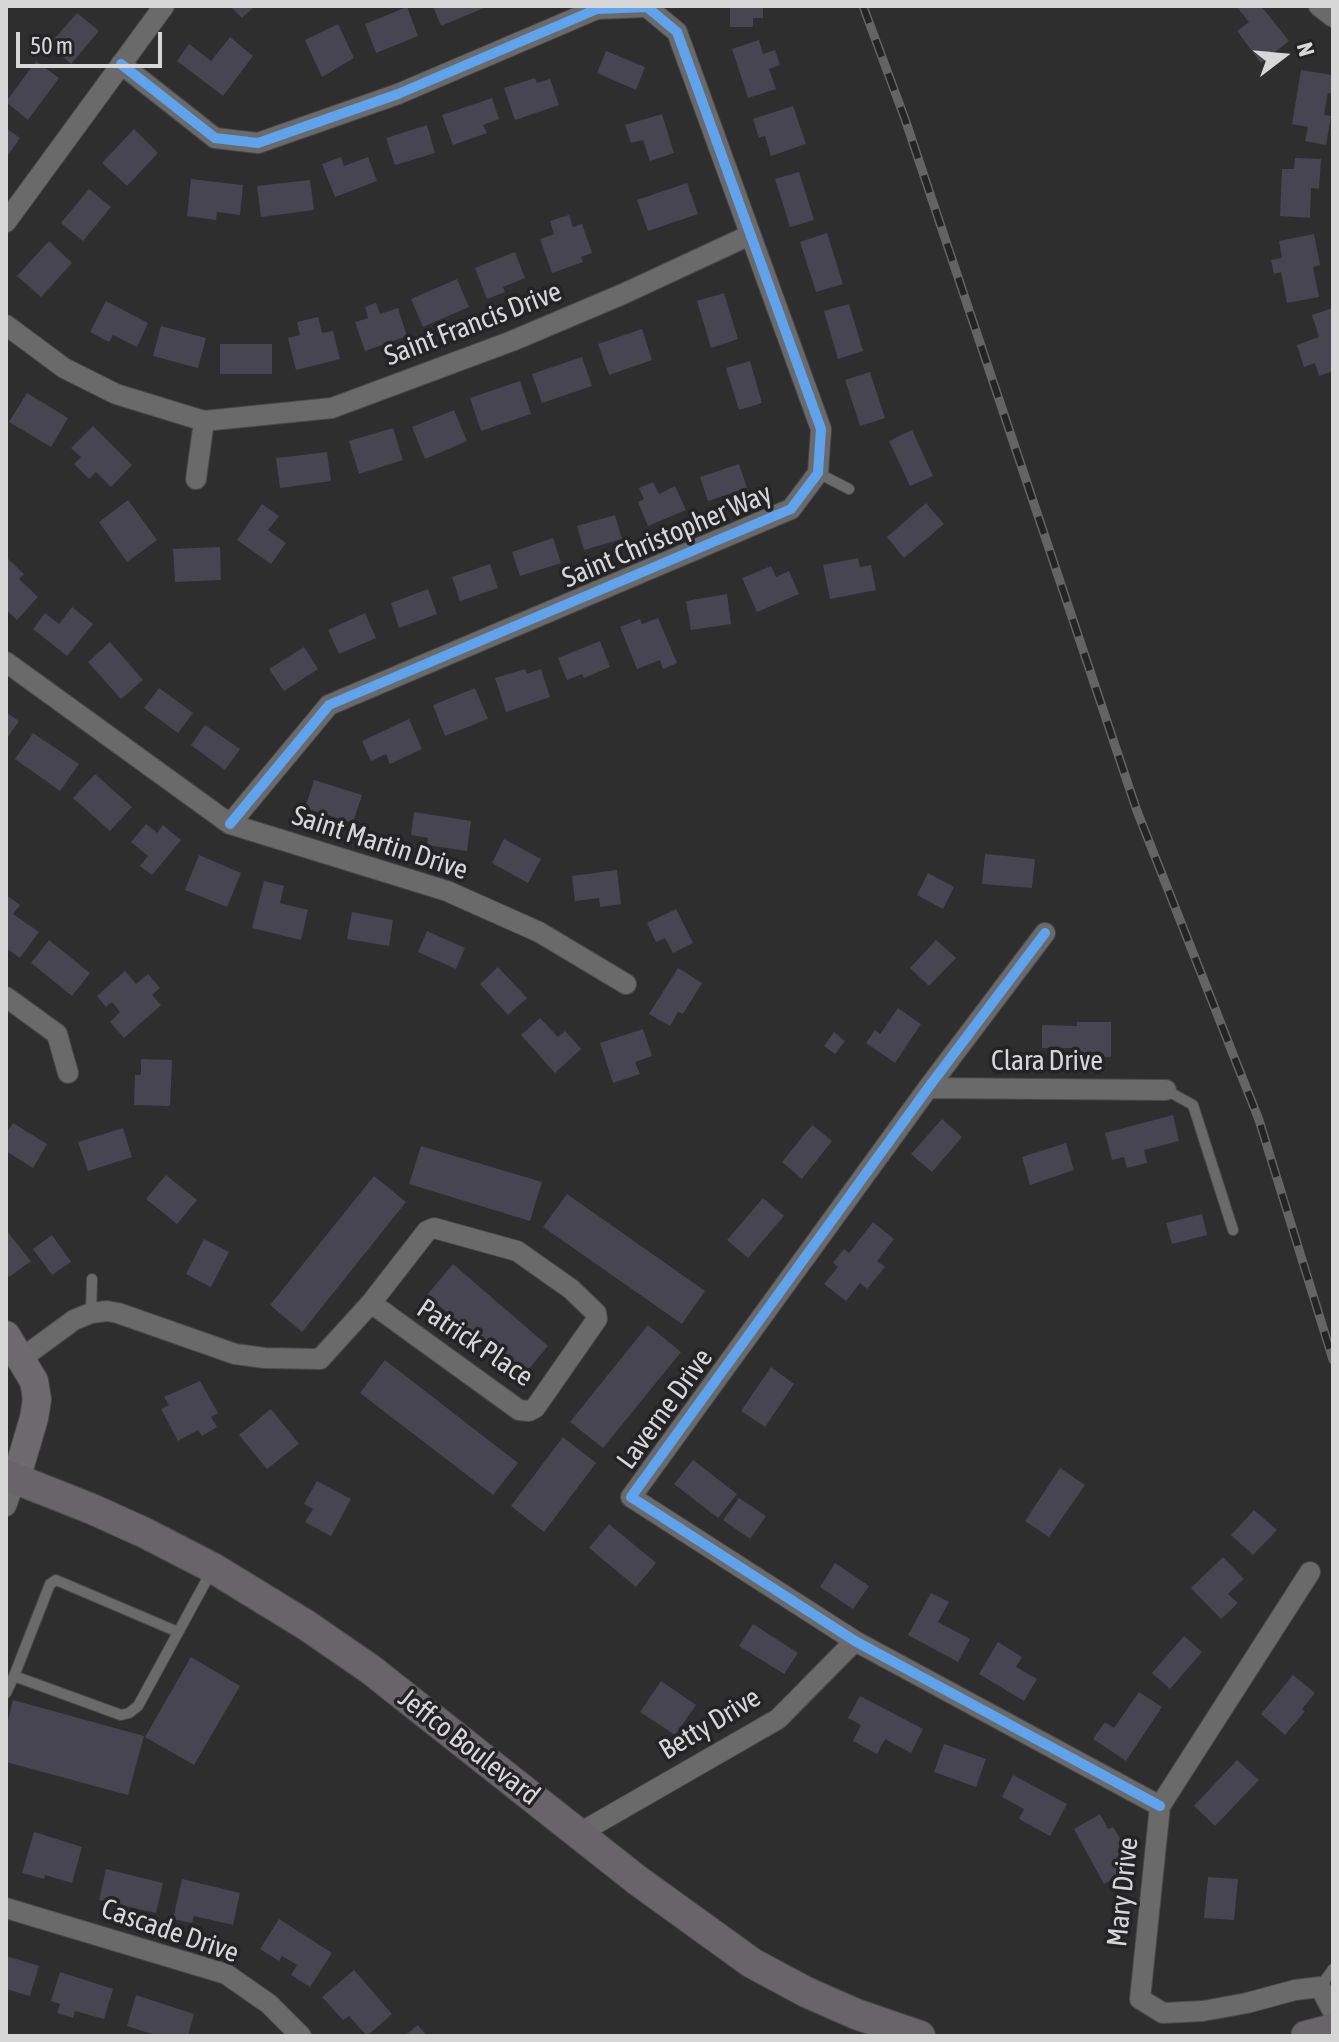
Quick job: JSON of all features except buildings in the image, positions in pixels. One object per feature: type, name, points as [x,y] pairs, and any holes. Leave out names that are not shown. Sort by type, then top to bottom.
[{"type":"main road","name":"Jeffco Boulevard","points":[[9,1487],[92,1509],[213,1568],[370,1669],[578,1834],[695,1924],[752,1963],[856,2014],[920,2036]]},
{"type":"main road","points":[[1306,2036],[1333,2029]]},
{"type":"street","points":[[6,222],[164,6]]},
{"type":"street","points":[[121,64],[215,138],[258,143],[398,94],[597,9],[647,6],[677,32],[821,429],[818,473]]},
{"type":"street","points":[[1319,6],[1333,17]]},
{"type":"street","name":"Saint Francis Drive","points":[[6,325],[64,368],[116,394],[204,421],[332,408],[512,341],[750,235]]},
{"type":"street","points":[[196,479],[204,421]]},
{"type":"street","name":"Saint Christopher Way","points":[[230,824],[329,705],[791,509],[818,473]]},
{"type":"street","name":"Saint Martin Drive","points":[[6,662],[230,824],[447,891],[539,932],[626,984]]},
{"type":"street","name":"Laverne Drive","points":[[1045,933],[928,1088],[631,1497],[855,1641],[1160,1806]]},
{"type":"street","points":[[6,997],[57,1034],[68,1073]]},
{"type":"street","name":"Clara Drive","points":[[928,1088],[1166,1090]]},
{"type":"street","name":"Patrick Place","points":[[91,1313],[118,1313],[235,1354],[315,1360],[326,1355],[427,1231],[434,1228],[517,1251],[571,1289],[596,1313],[597,1319],[535,1408],[529,1411],[519,1410],[371,1303]]},
{"type":"street","points":[[9,1487],[34,1418],[37,1399],[34,1381],[14,1346],[91,1313]]},
{"type":"street","name":"Mary Drive","points":[[1310,1572],[1160,1806],[1140,1999],[1163,2013],[1203,2011],[1320,1987]]},
{"type":"street","name":"Betty Drive","points":[[578,1834],[778,1719],[855,1641]]},
{"type":"street","name":"Cascade Drive","points":[[6,1908],[226,1974],[269,2004],[301,2036]]},
{"type":"street","points":[[1320,1987],[1333,2012]]},
{"type":"lane","points":[[818,473],[849,489]]},
{"type":"lane","points":[[1166,1090],[1193,1105],[1233,1230]]},
{"type":"lane","points":[[91,1313],[92,1279]]},
{"type":"lane","points":[[14,1676],[121,1715],[129,1713],[138,1706],[213,1568]]},
{"type":"lane","points":[[6,1693],[50,1584],[56,1580],[178,1632]]},
{"type":"lane","points":[[1320,1987],[1333,1969]]},
{"type":"railway","points":[[863,6],[905,119],[1137,811],[1259,1120],[1333,1360]]},
{"type":"cycle path","points":[[121,64],[215,138],[258,143],[398,94],[597,9],[647,7],[677,32],[821,429],[818,473],[791,509],[329,705],[230,824]]},
{"type":"cycle path","points":[[1045,933],[928,1088],[631,1497],[855,1641],[1160,1806]]}]
